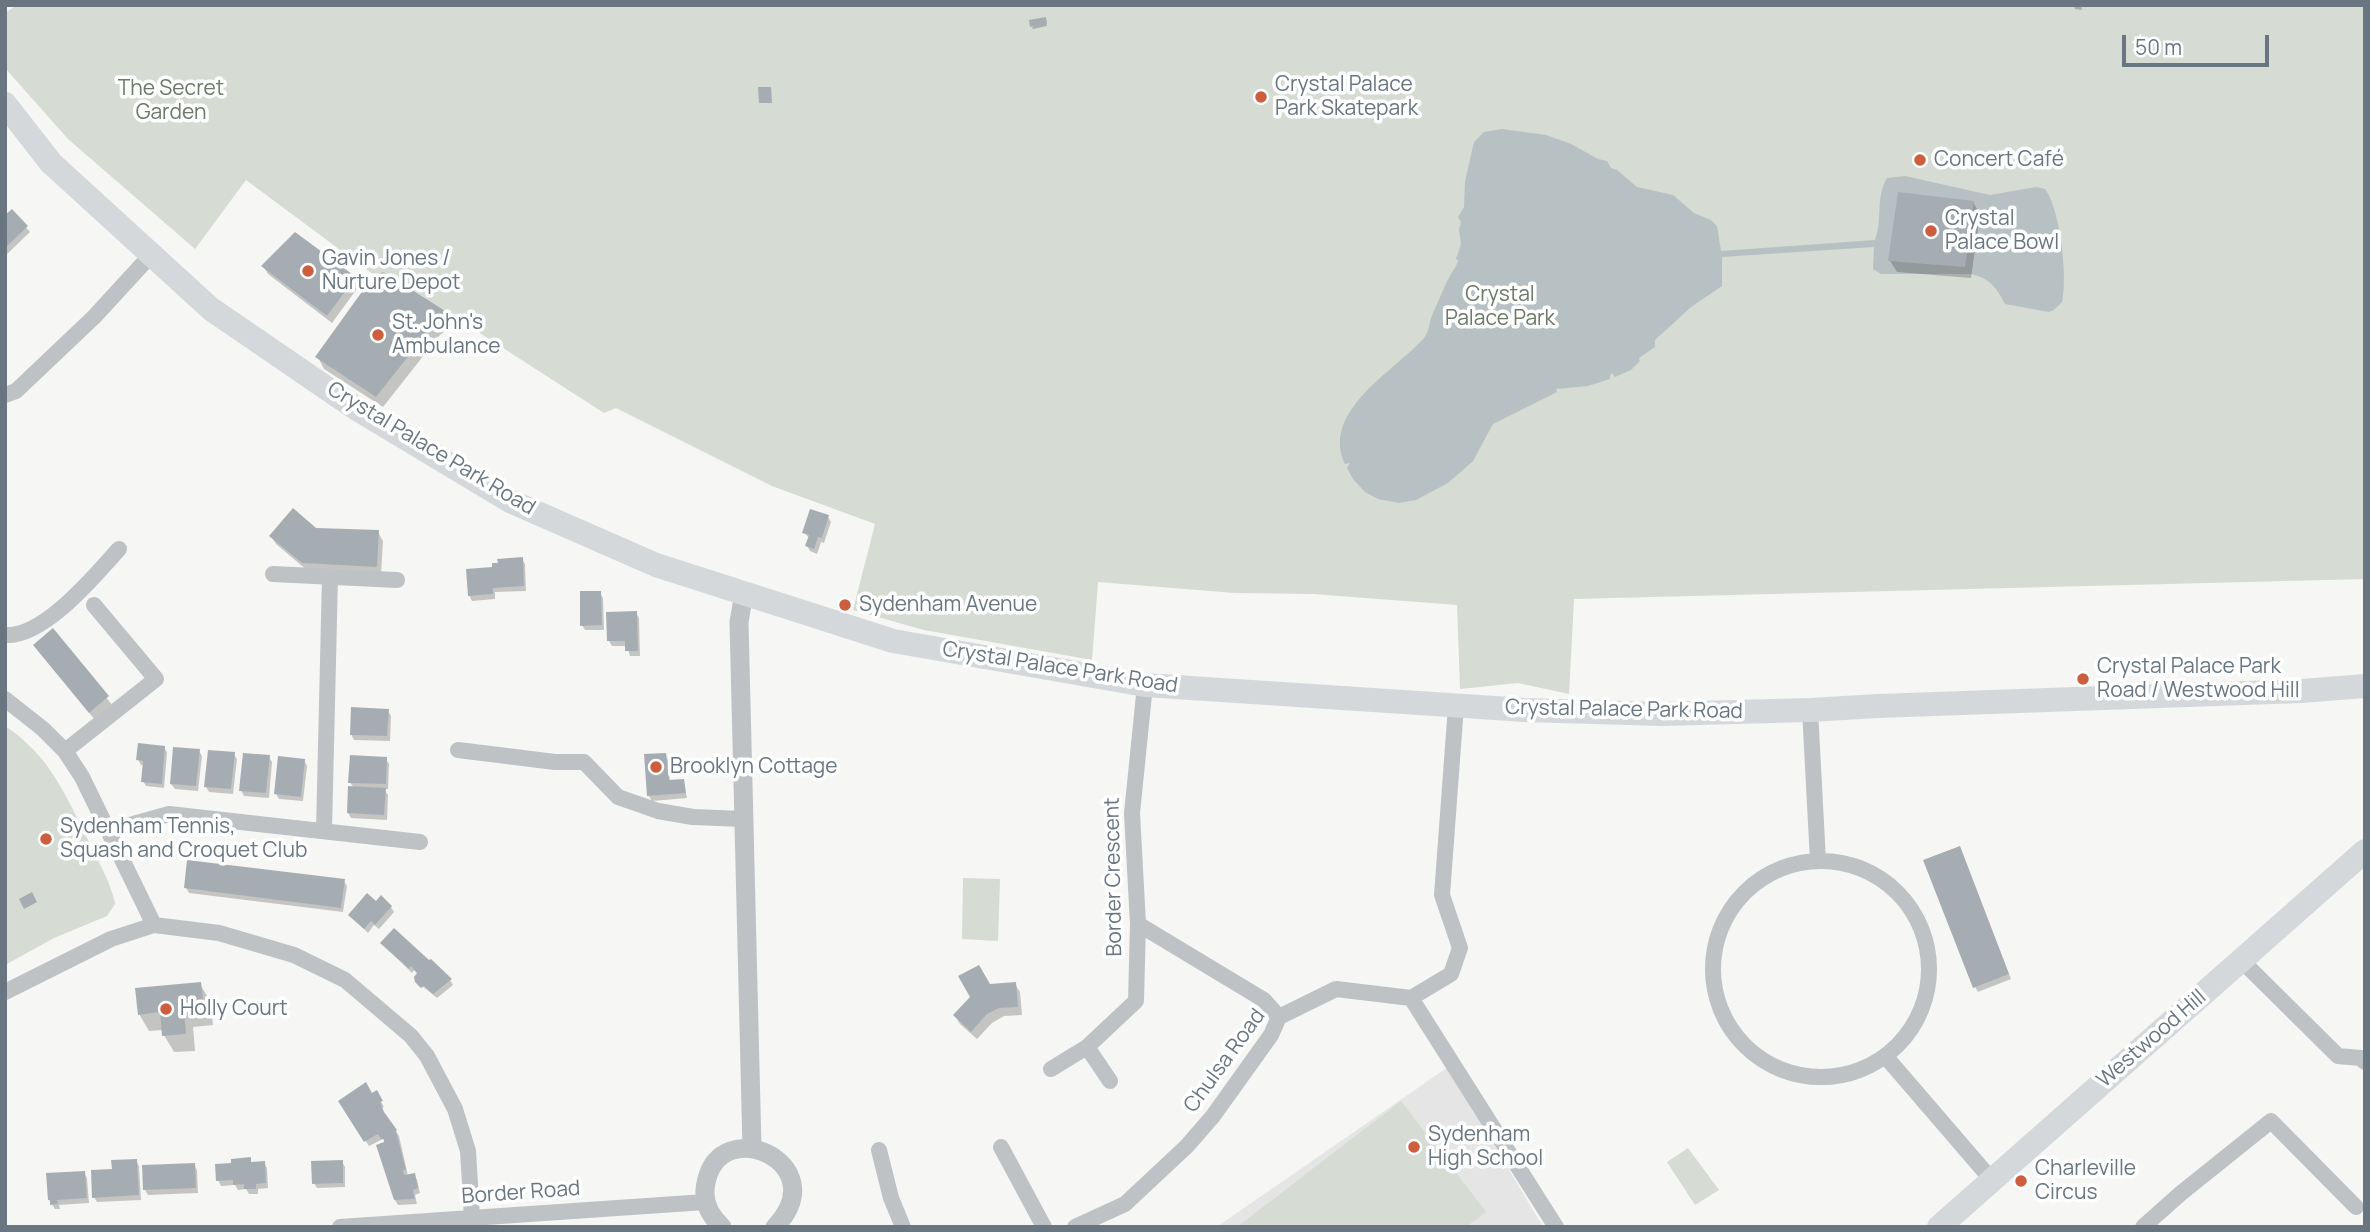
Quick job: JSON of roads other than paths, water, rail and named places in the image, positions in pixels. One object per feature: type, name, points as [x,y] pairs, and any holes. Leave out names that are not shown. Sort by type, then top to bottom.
[{"type":"main road","name":"Crystal Palace Park Road","points":[[5,104],[51,163],[222,317],[357,409],[510,500],[656,565],[893,642],[1145,685],[1525,710],[1662,714],[1810,710],[2301,691],[2365,686]]},
{"type":"main road","name":"Westwood Hill","points":[[1940,1227],[2365,851]]},
{"type":"street","points":[[5,395],[16,391],[94,317],[151,255]]},
{"type":"street","points":[[5,635],[13,636],[34,628],[57,612],[80,593],[118,549]]},
{"type":"street","points":[[274,574],[397,580]]},
{"type":"street","points":[[324,831],[330,576]]},
{"type":"street","points":[[744,593],[739,622],[752,1149]]},
{"type":"street","points":[[65,751],[156,679],[94,605]]},
{"type":"street","name":"Border Crescent","points":[[1051,1069],[1087,1047],[1136,1001],[1138,924],[1132,813],[1145,685]]},
{"type":"street","points":[[5,699],[43,729],[65,751],[82,777],[154,925]]},
{"type":"street","points":[[1456,706],[1443,895],[1460,948],[1451,974],[1411,998],[1556,1227]]},
{"type":"street","points":[[1810,710],[1818,861]]},
{"type":"street","points":[[458,750],[555,762],[584,762],[618,797],[631,802],[658,811],[693,817],[743,818]]},
{"type":"street","points":[[108,831],[169,814],[420,842]]},
{"type":"street","points":[[1818,861],[1855,866],[1877,876],[1905,900],[1920,924],[1928,948],[1930,976],[1923,1006],[1905,1039],[1886,1058],[1855,1072],[1818,1078],[1790,1073],[1763,1061],[1744,1046],[1730,1028],[1716,998],[1714,954],[1721,928],[1734,905],[1767,875],[1792,865],[1818,861]]},
{"type":"street","points":[[1138,924],[1264,1000],[1279,1017]]},
{"type":"street","points":[[5,992],[111,939],[154,925],[219,933],[294,955],[345,980],[401,1028],[427,1056],[455,1109],[468,1151],[472,1217]]},
{"type":"street","points":[[2241,960],[2338,1056],[2361,1058],[2365,1062]]},
{"type":"street","name":"Chulsa Road","points":[[1075,1227],[1125,1205],[1187,1146],[1263,1046],[1279,1017],[1336,989],[1411,998]]},
{"type":"street","points":[[1087,1047],[1110,1081]]},
{"type":"street","points":[[1886,1058],[1991,1180]]},
{"type":"street","points":[[2143,1227],[2271,1121],[2356,1207]]},
{"type":"street","points":[[1001,1147],[1044,1227]]},
{"type":"street","points":[[722,1227],[712,1217],[705,1202],[706,1179],[719,1159],[740,1149],[752,1149],[774,1156],[788,1174],[792,1197],[783,1218],[775,1227]]},
{"type":"street","points":[[879,1150],[891,1198],[903,1227]]},
{"type":"street","name":"Border Road","points":[[340,1227],[705,1202]]},
{"type":"place","name":"Crystal Palace Park Skatepark","points":[[1261,97]]},
{"type":"place","name":"Concert Café","points":[[1920,160]]},
{"type":"place","name":"Crystal Palace Bowl","points":[[1931,231]]},
{"type":"place","name":"Gavin Jones / Nurture Depot","points":[[308,271]]},
{"type":"place","name":"St. John's Ambulance","points":[[378,335]]},
{"type":"place","name":"Sydenham Avenue","points":[[845,605]]},
{"type":"place","name":"Crystal Palace Park Road / Westwood Hill","points":[[2083,679]]},
{"type":"place","name":"Brooklyn Cottage","points":[[656,767]]},
{"type":"place","name":"Sydenham Tennis, Squash and Croquet Club","points":[[46,839]]},
{"type":"place","name":"Holly Court","points":[[166,1009]]},
{"type":"place","name":"Sydenham High School","points":[[1414,1147]]},
{"type":"place","name":"Charleville Circus","points":[[2021,1181]]},
{"type":"park label","name":"The Secret Garden","points":[[171,101]]},
{"type":"park label","name":"Crystal Palace Park","points":[[1500,307]]}]
